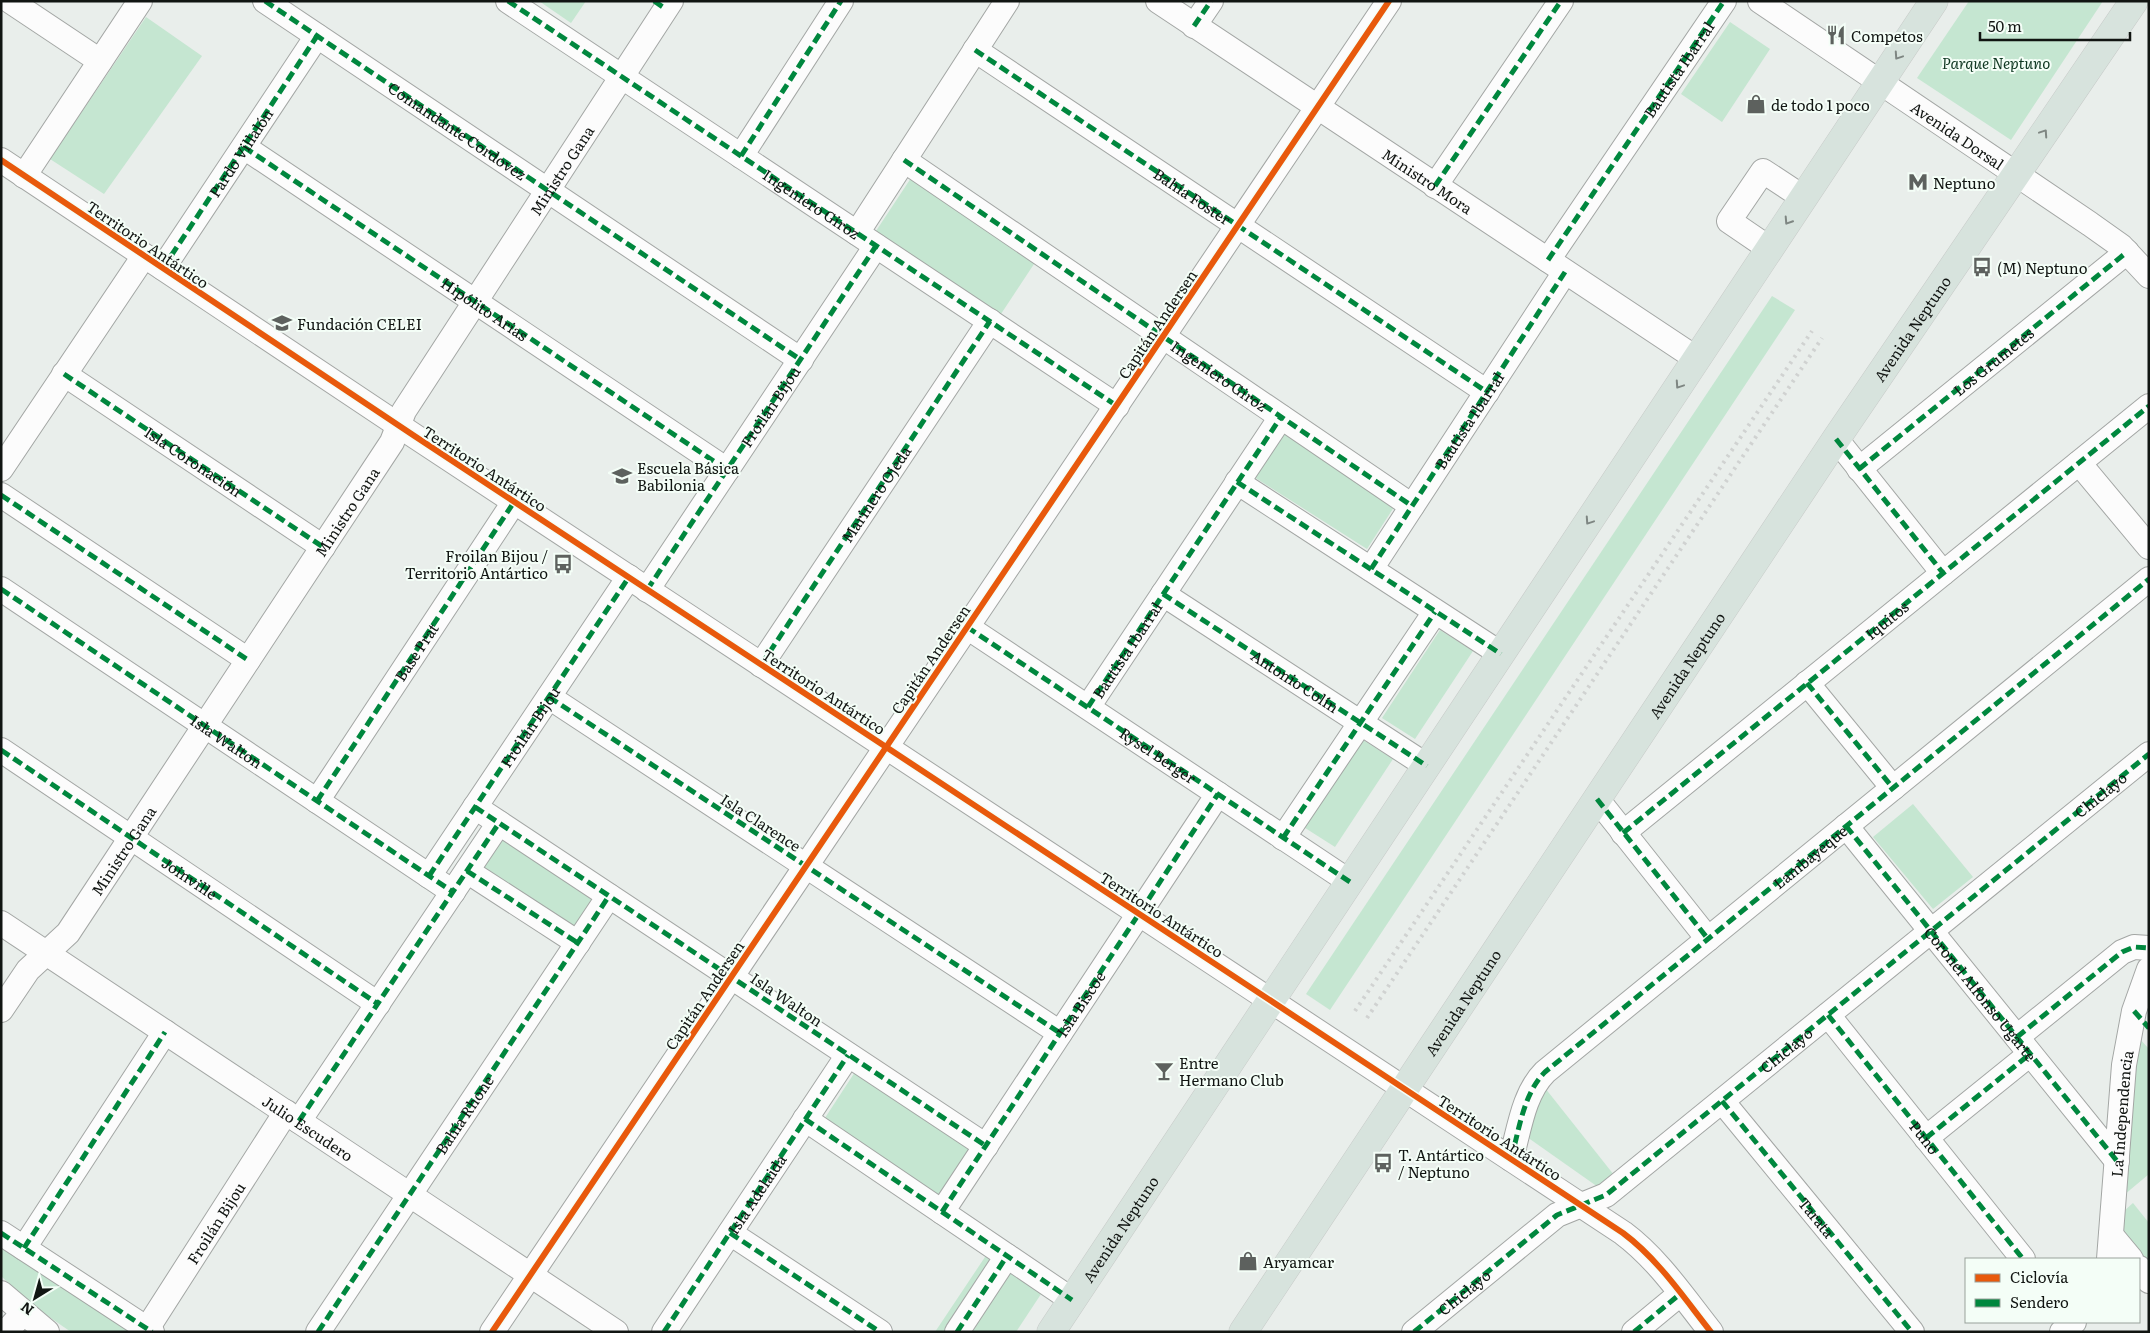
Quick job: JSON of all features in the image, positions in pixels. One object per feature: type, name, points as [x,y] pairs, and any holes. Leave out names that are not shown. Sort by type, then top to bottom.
[{"type":"main road","name":"Avenida Neptuno","points":[[1051,1332],[1934,1]]},
{"type":"main road","name":"Avenida Neptuno","points":[[1243,1332],[1836,439],[2134,1]]},
{"type":"street","points":[[10,1],[100,62]]},
{"type":"street","points":[[24,176],[140,1]]},
{"type":"street","name":"Comandante Cordovez","points":[[264,1],[801,360]]},
{"type":"street","name":"Ingeniero Giroz","points":[[508,1],[1117,406]]},
{"type":"street","points":[[741,156],[841,1]]},
{"type":"street","points":[[857,233],[1007,1]]},
{"type":"street","name":"Ministro Mora","points":[[1158,1],[1696,359]]},
{"type":"street","points":[[1194,26],[1211,1]]},
{"type":"street","name":"Capitán Andersen","points":[[492,1332],[1389,1]]},
{"type":"street","points":[[1435,186],[1560,1]]},
{"type":"street","name":"Bautista Ibarral","points":[[1370,569],[1487,392],[1556,266],[1724,1]]},
{"type":"street","name":"Avenida Dorsal","points":[[1760,1],[2016,173],[2127,252],[2149,276]]},
{"type":"street","name":"Ministro Gana","points":[[1,1010],[28,970],[68,933],[323,547],[392,442],[404,411],[622,77],[664,4]]},
{"type":"street","name":"Pardo Villalón","points":[[1,468],[64,374],[244,147],[317,36]]},
{"type":"street","name":"Bahía Foster","points":[[975,50],[1487,392]]},
{"type":"street","name":"Hipólito Arias","points":[[244,147],[727,470]]},
{"type":"street","name":"Territorio Antártico","points":[[1,160],[399,426],[1636,1243],[1711,1332]]},
{"type":"street","name":"Ingeniero Giroz","points":[[904,160],[1412,506]]},
{"type":"street","points":[[1770,249],[1730,221],[1734,214],[1763,171],[1804,198]]},
{"type":"street","name":"Froilán Bijou","points":[[429,876],[549,697],[727,470],[876,246]]},
{"type":"street","name":"Los Grumetes","points":[[1860,469],[2127,252]]},
{"type":"street","name":"Marinero Ojeda","points":[[761,665],[990,321]]},
{"type":"street","name":"Isla Coronación","points":[[64,374],[323,547]]},
{"type":"street","name":"Iquitos","points":[[1623,833],[2149,406]]},
{"type":"street","name":"Bautista Ibarral","points":[[1088,707],[1281,417]]},
{"type":"street","points":[[1836,439],[1943,573]]},
{"type":"street","points":[[2079,463],[2149,547]]},
{"type":"street","points":[[1237,482],[1501,654]]},
{"type":"street","points":[[1,495],[248,660]]},
{"type":"street","name":"Base Prat","points":[[317,801],[514,502]]},
{"type":"street","name":"Lambayeque","points":[[1511,1159],[1529,1095],[1540,1077],[2149,579]]},
{"type":"street","name":"Isla Walton","points":[[1,589],[452,892]]},
{"type":"street","name":"Antonio Colín","points":[[1163,594],[1427,766]]},
{"type":"street","points":[[1283,838],[1435,612]]},
{"type":"street","name":"Rysel Berger","points":[[968,627],[1350,882]]},
{"type":"street","points":[[1807,683],[1893,788]]},
{"type":"street","name":"Isla Clarence","points":[[549,697],[1060,1033]]},
{"type":"street","name":"Joinville","points":[[1,750],[378,1004]]},
{"type":"street","name":"Chiclayo","points":[[1414,1332],[1557,1215],[1606,1195],[2149,754]]},
{"type":"street","name":"Isla Biscoe","points":[[942,1212],[1218,794]]},
{"type":"street","points":[[1597,799],[1708,939]]},
{"type":"street","name":"Isla Walton","points":[[475,807],[986,1146]]},
{"type":"street","name":"Froilán Bijou","points":[[148,1331],[292,1117],[378,1004],[499,823]]},
{"type":"street","name":"Coronel Alfonso Ugarte","points":[[1846,826],[2117,1160]]},
{"type":"street","points":[[467,871],[578,943]]},
{"type":"street","name":"Bahía Rhone","points":[[318,1332],[609,896]]},
{"type":"street","name":"Julio Escudero","points":[[1,923],[616,1332]]},
{"type":"street","points":[[1926,1138],[2122,952],[2134,947],[2149,948]]},
{"type":"street","name":"La Independencia","points":[[2109,1258],[2124,1065],[2141,1020],[2149,969]]},
{"type":"street","name":"Puno","points":[[1828,1015],[2022,1258]]},
{"type":"street","points":[[24,1248],[165,1032]]},
{"type":"street","name":"Isla Adelaida","points":[[664,1332],[848,1055]]},
{"type":"street","name":"Tarata","points":[[1722,1101],[1912,1332]]},
{"type":"street","points":[[805,1119],[1072,1300]]},
{"type":"street","points":[[1,1233],[148,1331]]},
{"type":"street","points":[[730,1233],[880,1332]]},
{"type":"street","points":[[2111,1235],[2130,1258]]},
{"type":"street","points":[[957,1332],[1006,1256]]},
{"type":"street","points":[[2140,1270],[2149,1280]]},
{"type":"street","points":[[1,1293],[47,1332]]},
{"type":"street","points":[[1634,1332],[1680,1294]]},
{"type":"street","points":[[6,1332],[23,1313]]},
{"type":"green space","points":[[539,1],[586,1],[571,23]]},
{"type":"green space","name":"Parque Neptuno","points":[[1969,1],[2103,1],[2011,140],[1917,78]]},
{"type":"green space","points":[[146,17],[202,56],[104,194],[50,159]]},
{"type":"green space","points":[[1730,22],[1770,49],[1722,122],[1681,94]]},
{"type":"green space","points":[[913,175],[1036,261],[999,317],[874,234]]},
{"type":"green space","points":[[1772,296],[1795,310],[1330,1010],[1306,994]]},
{"type":"green space","points":[[1283,432],[1396,504],[1367,549],[1254,477]]},
{"type":"green space","points":[[1440,630],[1473,651],[1415,739],[1382,718]]},
{"type":"green space","points":[[1360,738],[1393,759],[1335,847],[1302,826]]},
{"type":"green space","points":[[1913,804],[1973,877],[1933,909],[1873,837]]},
{"type":"green space","points":[[504,836],[595,895],[573,928],[482,869]]},
{"type":"green space","points":[[2138,1037],[2149,1049],[2149,1174],[2124,1195]]},
{"type":"green space","points":[[855,1072],[976,1150],[940,1200],[823,1121]]},
{"type":"green space","points":[[1545,1088],[1614,1175],[1598,1187],[1527,1137],[1540,1093]]},
{"type":"green space","points":[[2133,1203],[2149,1223],[2149,1272],[2140,1258],[2138,1258],[2122,1238],[2124,1211]]},
{"type":"green space","points":[[1,1239],[129,1326],[127,1332],[71,1332],[32,1305],[1,1276]]},
{"type":"green space","points":[[989,1251],[1045,1288],[1016,1332],[935,1332]]},
{"type":"railway","points":[[1355,1011],[1812,331]]},
{"type":"railway","points":[[1367,1018],[1822,338]]},
{"type":"marked path","points":[[265,1],[801,360]]},
{"type":"marked path","points":[[508,1],[1117,406]]},
{"type":"marked path","points":[[654,1],[666,9]]},
{"type":"marked path","points":[[741,156],[841,1]]},
{"type":"marked path","points":[[1194,26],[1211,1]]},
{"type":"marked path","points":[[1435,186],[1561,1]]},
{"type":"marked path","points":[[1548,260],[1724,1]]},
{"type":"marked path","points":[[163,268],[317,36]]},
{"type":"marked path","points":[[975,50],[1487,392]]},
{"type":"marked path","points":[[244,147],[727,470]]},
{"type":"marked path","points":[[904,160],[1412,506]]},
{"type":"marked path","points":[[647,590],[876,246]]},
{"type":"marked path","points":[[1859,469],[2127,252]]},
{"type":"marked path","points":[[1371,569],[1565,272]]},
{"type":"marked path","points":[[761,665],[990,321]]},
{"type":"marked path","points":[[64,374],[323,547]]},
{"type":"marked path","points":[[1623,833],[2149,406]]},
{"type":"marked path","points":[[1088,707],[1281,417]]},
{"type":"marked path","points":[[1836,439],[1943,573]]},
{"type":"marked path","points":[[1237,482],[1501,654]]},
{"type":"marked path","points":[[1,495],[248,660]]},
{"type":"marked path","points":[[317,801],[514,502]]},
{"type":"marked path","points":[[429,876],[629,577]]},
{"type":"marked path","points":[[1511,1159],[1527,1102],[1545,1072],[2149,579]]},
{"type":"marked path","points":[[1,589],[453,892]]},
{"type":"marked path","points":[[1163,594],[1427,766]]},
{"type":"marked path","points":[[1283,838],[1435,612]]},
{"type":"marked path","points":[[967,627],[1350,882]]},
{"type":"marked path","points":[[1807,683],[1893,788]]},
{"type":"marked path","points":[[549,697],[1060,1033]]},
{"type":"marked path","points":[[1,750],[378,1004]]},
{"type":"marked path","points":[[1414,1332],[1557,1215],[1606,1195],[2149,754]]},
{"type":"marked path","points":[[942,1212],[1218,794]]},
{"type":"marked path","points":[[1597,799],[1708,939]]},
{"type":"marked path","points":[[475,807],[986,1146]]},
{"type":"marked path","points":[[299,1121],[499,823]]},
{"type":"marked path","points":[[1846,826],[2117,1161]]},
{"type":"marked path","points":[[467,871],[578,943]]},
{"type":"marked path","points":[[318,1332],[609,896]]},
{"type":"marked path","points":[[2017,1037],[2122,952],[2134,947],[2149,948]]},
{"type":"marked path","points":[[2134,1011],[2149,1028]]},
{"type":"marked path","points":[[1828,1015],[2022,1258]]},
{"type":"marked path","points":[[24,1248],[165,1032]]},
{"type":"marked path","points":[[1926,1138],[2030,1054]]},
{"type":"marked path","points":[[664,1332],[848,1055]]},
{"type":"marked path","points":[[1722,1101],[1912,1332]]},
{"type":"marked path","points":[[805,1119],[1072,1300]]},
{"type":"marked path","points":[[1,1233],[152,1332]]},
{"type":"marked path","points":[[730,1233],[880,1332]]},
{"type":"marked path","points":[[957,1332],[1007,1256]]},
{"type":"marked path","points":[[1634,1332],[1680,1294]]},
{"type":"cycle path","points":[[492,1332],[1389,1]]},
{"type":"cycle path","points":[[1,160],[413,435],[1623,1233],[1636,1243],[1659,1267],[1711,1332]]},
{"type":"place","name":"Competos","points":[[1836,35]]},
{"type":"place","name":"de todo 1 poco","points":[[1756,104]]},
{"type":"place","name":"Neptuno","points":[[1918,182]]},
{"type":"place","name":"(M) Neptuno","points":[[1982,267]]},
{"type":"place","name":"Fundación CELEI","points":[[282,323]]},
{"type":"place","name":"Escuela Básica Babilonia","points":[[622,476]]},
{"type":"place","name":"Froilan Bijou / Territorio Antártico","points":[[563,564]]},
{"type":"place","name":"Entre Hermano Club","points":[[1164,1071]]},
{"type":"place","name":"T. Antártico / Neptuno","points":[[1383,1163]]},
{"type":"place","name":"Aryamcar","points":[[1248,1261]]}]
